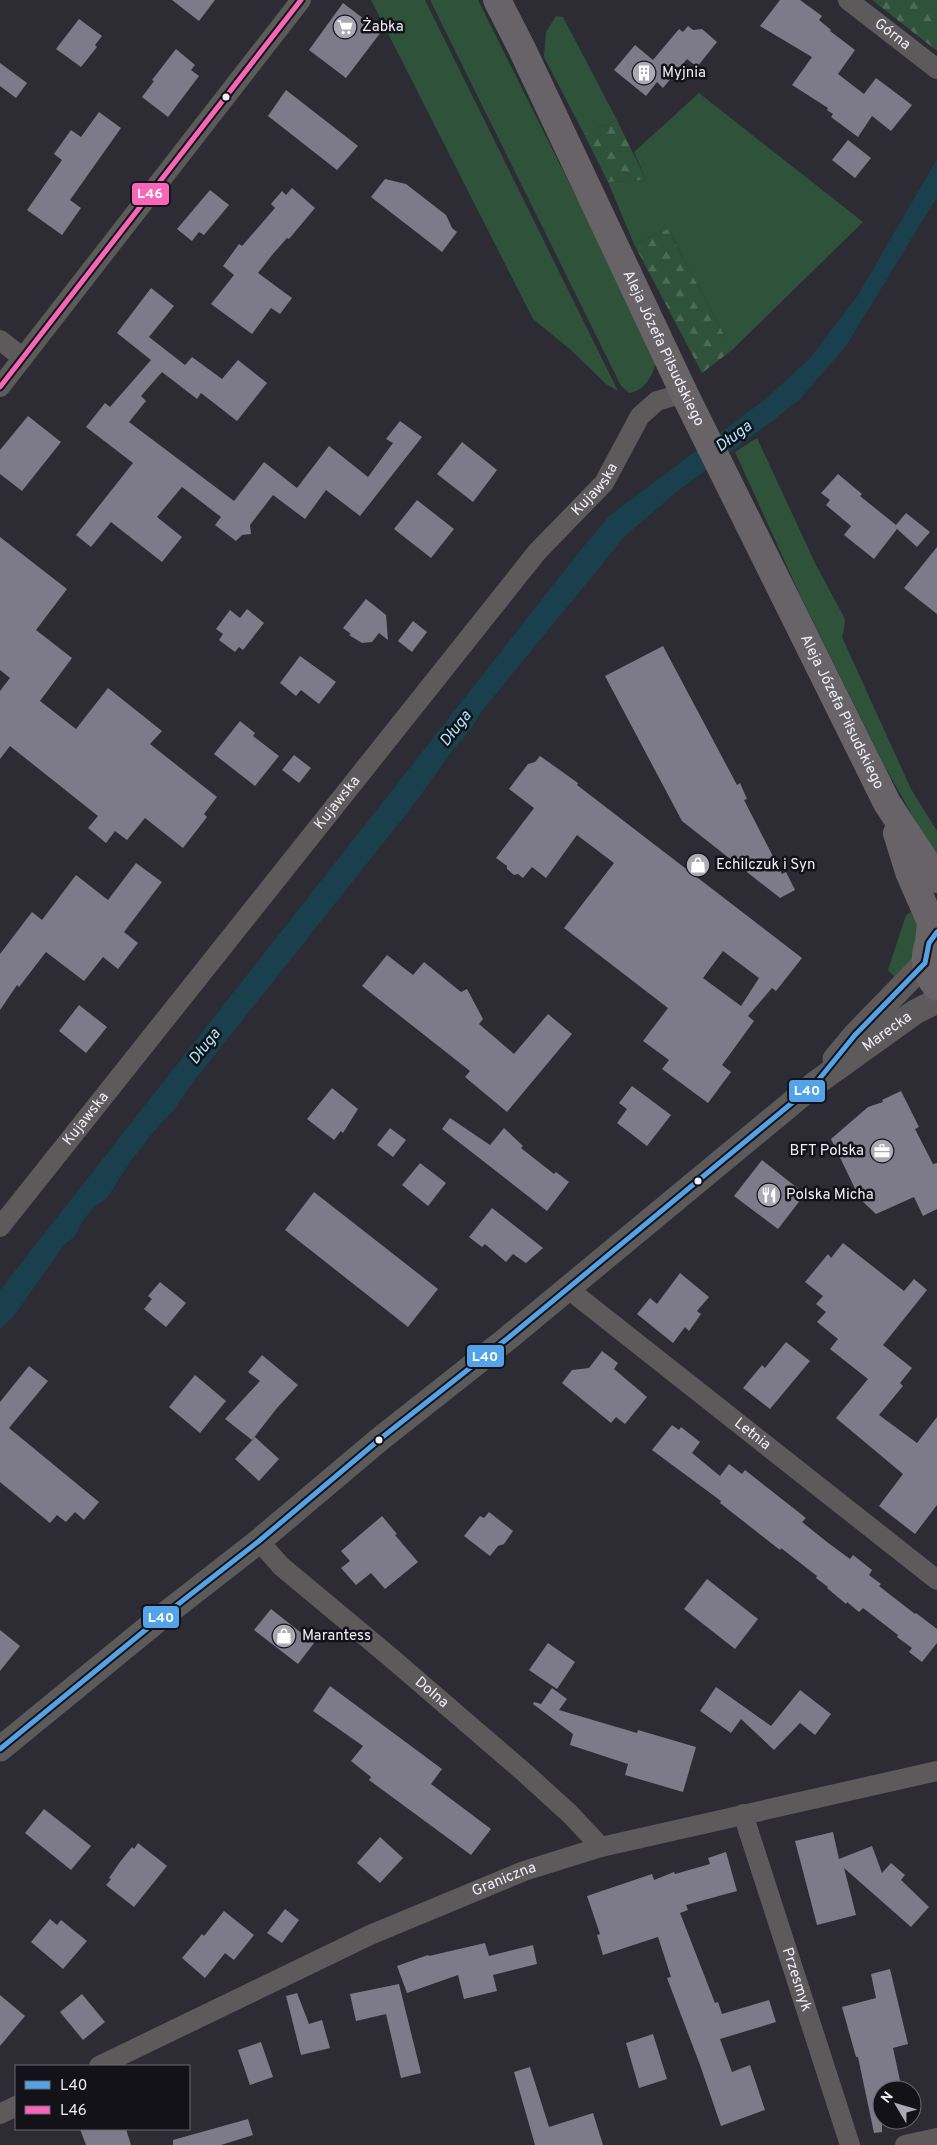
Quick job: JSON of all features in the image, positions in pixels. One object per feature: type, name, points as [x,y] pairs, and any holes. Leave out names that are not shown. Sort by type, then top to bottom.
[{"type":"main road","name":"Aleja Józefa Piłsudskiego","points":[[497,0],[522,49],[684,394],[887,803],[937,879]]},
{"type":"main road","name":"Aleja Józefa Piłsudskiego","points":[[887,803],[909,872],[931,922],[930,946]]},
{"type":"main road","points":[[930,946],[928,973],[937,987]]},
{"type":"street","points":[[0,387],[301,0]]},
{"type":"street","name":"Górna","points":[[848,0],[937,69]]},
{"type":"street","points":[[0,340],[22,358]]},
{"type":"street","name":"Kujawska","points":[[1,1224],[537,552],[604,483],[640,416],[657,401],[684,394]]},
{"type":"street","name":"Marecka","points":[[816,1083],[930,946]]},
{"type":"street","name":"Marecka","points":[[0,1749],[146,1629],[259,1541],[380,1439],[816,1083],[915,1012],[937,1001]]},
{"type":"street","name":"Letnia","points":[[567,1288],[937,1580]]},
{"type":"street","name":"Dolna","points":[[259,1541],[281,1566],[525,1773],[570,1814],[601,1847]]},
{"type":"street","name":"Graniczna","points":[[101,2065],[370,1936],[524,1871],[601,1847],[937,1770]]},
{"type":"street","name":"Przesmyk","points":[[743,1814],[850,2145]]},
{"type":"street","points":[[0,2114],[15,2106]]},
{"type":"street","points":[[905,2145],[937,2138]]},
{"type":"green space","points":[[371,0],[425,0],[618,391],[606,384],[571,350],[533,319]]},
{"type":"green space","points":[[430,0],[478,0],[655,355],[652,374],[641,388],[629,393],[621,386]]},
{"type":"green space","points":[[872,0],[937,0],[937,51]]},
{"type":"green space","points":[[556,16],[563,17],[617,120],[584,134],[544,57],[546,32]]},
{"type":"green space","points":[[699,93],[863,222],[732,350],[668,229],[634,244],[608,182],[646,180],[634,152]]},
{"type":"green space","points":[[617,120],[646,180],[608,182],[584,134]]},
{"type":"green space","points":[[668,229],[732,350],[702,373],[634,244]]},
{"type":"green space","points":[[757,438],[816,565],[845,619],[842,637],[911,789],[937,831],[937,859],[885,767],[801,597],[735,452]]},
{"type":"green space","points":[[917,909],[923,924],[916,954],[897,980],[888,970],[906,915]]},
{"type":"water","name":"Długa","points":[[937,159],[937,197],[846,346],[799,400],[679,490],[626,535],[481,712],[471,729],[451,752],[415,803],[190,1086],[174,1110],[155,1130],[130,1162],[107,1198],[93,1208],[82,1222],[75,1236],[63,1246],[14,1316],[0,1329],[0,1290],[583,547],[609,516],[767,398],[810,358],[858,295]]},
{"type":"building","points":[[172,0],[215,0],[199,21]]},
{"type":"building","points":[[780,0],[800,0],[822,16],[819,20],[855,50],[838,74],[864,94],[876,78],[912,105],[891,131],[872,116],[858,137],[831,117],[833,114],[827,110],[828,108],[792,85],[812,57],[760,26]]},
{"type":"building","points":[[343,3],[381,32],[346,78],[309,50]]},
{"type":"building","points":[[79,19],[102,36],[95,45],[97,47],[81,67],[56,49]]},
{"type":"building","points":[[688,26],[693,30],[702,29],[717,42],[697,67],[687,59],[663,88],[657,82],[646,96],[614,70],[635,45],[653,60],[679,29],[683,32]]},
{"type":"building","points":[[176,49],[195,65],[191,70],[199,76],[168,117],[142,97],[154,81],[152,80]]},
{"type":"building","points":[[0,63],[27,83],[16,98],[0,86]]},
{"type":"building","points":[[286,90],[358,146],[337,170],[268,116]]},
{"type":"building","points":[[99,112],[121,128],[70,200],[81,208],[62,235],[27,210],[62,160],[54,154],[71,130],[81,137]]},
{"type":"building","points":[[848,140],[871,158],[855,178],[832,160]]},
{"type":"building","points":[[385,179],[406,184],[446,215],[452,228],[457,232],[442,252],[371,197]]},
{"type":"building","points":[[292,188],[315,208],[258,273],[292,298],[280,314],[271,308],[252,334],[211,304],[234,275],[223,266],[239,244],[242,246],[275,208],[271,204],[282,191],[286,195]]},
{"type":"building","points":[[210,190],[229,205],[204,235],[199,232],[192,241],[177,229]]},
{"type":"building","points":[[151,288],[174,306],[149,337],[185,365],[192,357],[222,379],[238,360],[267,383],[237,421],[201,393],[197,399],[162,372],[141,396],[146,401],[129,422],[234,501],[264,462],[297,488],[329,446],[368,477],[393,443],[386,439],[400,421],[422,437],[360,516],[326,490],[305,519],[273,495],[250,525],[251,534],[242,535],[236,541],[215,525],[221,517],[182,487],[157,517],[182,537],[162,562],[111,522],[91,547],[76,535],[133,463],[86,427],[105,403],[110,407],[151,360],[117,333]]},
{"type":"building","points":[[28,416],[61,442],[22,491],[0,474],[0,450]]},
{"type":"building","points":[[462,442],[497,470],[473,502],[437,474]]},
{"type":"building","points":[[838,474],[862,494],[860,496],[896,525],[906,513],[930,532],[917,547],[897,529],[874,559],[844,535],[851,526],[826,505],[830,500],[821,493]]},
{"type":"building","points":[[417,500],[454,529],[431,558],[394,529]]},
{"type":"building","points":[[0,537],[67,589],[36,630],[72,658],[40,701],[76,729],[108,688],[162,731],[150,744],[217,797],[204,814],[207,817],[183,848],[145,818],[127,840],[115,831],[106,843],[88,828],[98,816],[10,746],[0,759],[0,691],[10,678],[0,670]]},
{"type":"building","points":[[937,547],[937,614],[904,588]]},
{"type":"building","points":[[366,599],[386,615],[388,640],[379,633],[372,642],[362,643],[349,635],[351,634],[343,628]]},
{"type":"building","points":[[247,609],[264,623],[243,650],[239,647],[235,652],[219,640],[223,634],[216,629],[230,610],[240,618]]},
{"type":"building","points":[[413,621],[427,632],[412,652],[398,641]]},
{"type":"building","points":[[663,646],[737,785],[740,783],[747,799],[744,800],[782,874],[786,872],[795,890],[780,898],[682,821],[605,676]]},
{"type":"building","points":[[300,656],[336,682],[319,704],[301,690],[296,696],[280,683]]},
{"type":"building","points":[[240,721],[255,733],[253,736],[279,756],[255,786],[214,754]]},
{"type":"building","points":[[294,755],[311,768],[299,783],[282,770]]},
{"type":"building","points":[[540,756],[578,783],[577,785],[802,958],[776,991],[772,988],[748,1016],[754,1021],[722,1065],[731,1072],[708,1103],[662,1069],[669,1060],[643,1041],[668,1008],[564,928],[614,863],[577,835],[546,878],[532,867],[523,878],[518,874],[514,875],[507,869],[507,866],[496,858],[534,808],[509,789],[528,764],[535,762]],"holes":[[[723,951],[759,978],[741,1006],[703,978]]]},
{"type":"building","points":[[136,863],[162,882],[124,932],[138,943],[118,969],[103,957],[84,981],[46,952],[19,987],[17,985],[0,1010],[0,954],[32,912],[42,920],[76,875],[108,900]]},
{"type":"building","points":[[387,955],[413,975],[424,962],[461,992],[467,989],[483,1019],[479,1024],[514,1054],[548,1014],[572,1034],[507,1112],[465,1077],[470,1071],[362,986]]},
{"type":"building","points":[[79,1005],[107,1027],[86,1053],[59,1031]]},
{"type":"building","points":[[632,1086],[671,1115],[647,1146],[617,1123],[627,1109],[619,1103]]},
{"type":"building","points":[[332,1088],[358,1109],[343,1133],[341,1131],[334,1140],[307,1119]]},
{"type":"building","name":"BFT Polska","points":[[901,1091],[919,1127],[915,1129],[933,1164],[937,1163],[937,1209],[923,1216],[914,1197],[876,1214],[860,1199],[831,1139],[868,1107],[883,1102],[882,1100]]},
{"type":"building","points":[[450,1118],[490,1145],[504,1128],[523,1146],[521,1148],[554,1174],[556,1172],[569,1182],[547,1211],[442,1129]]},
{"type":"building","points":[[390,1128],[406,1140],[393,1157],[377,1145]]},
{"type":"building","name":"Polska Micha","points":[[762,1160],[805,1194],[778,1229],[734,1196]]},
{"type":"building","points":[[420,1163],[446,1183],[428,1206],[402,1185]]},
{"type":"building","points":[[314,1192],[438,1289],[408,1327],[285,1230]]},
{"type":"building","points":[[492,1208],[543,1248],[526,1263],[513,1254],[506,1262],[485,1244],[482,1247],[469,1237]]},
{"type":"building","points":[[843,1243],[904,1291],[914,1279],[927,1290],[883,1345],[912,1368],[900,1383],[903,1386],[879,1415],[917,1443],[937,1417],[937,1505],[915,1534],[879,1506],[903,1474],[836,1418],[868,1379],[830,1349],[838,1339],[817,1322],[826,1312],[816,1304],[823,1296],[805,1282],[828,1254],[831,1258]]},
{"type":"building","points":[[680,1273],[709,1297],[697,1311],[701,1314],[689,1331],[685,1327],[673,1343],[637,1314],[650,1298],[657,1304]]},
{"type":"building","points":[[160,1282],[186,1303],[166,1327],[144,1309],[152,1299],[148,1296]]},
{"type":"building","points":[[786,1342],[810,1361],[770,1409],[743,1388],[762,1365],[765,1368]]},
{"type":"building","points":[[602,1351],[618,1363],[614,1369],[647,1397],[625,1424],[616,1417],[611,1423],[562,1383],[572,1370],[589,1368]]},
{"type":"building","points":[[262,1355],[298,1385],[252,1440],[225,1419],[260,1381],[248,1372]]},
{"type":"building","points":[[29,1366],[48,1381],[9,1428],[99,1502],[84,1520],[75,1512],[66,1522],[57,1515],[50,1523],[0,1482],[0,1402]]},
{"type":"building","points":[[195,1375],[226,1401],[200,1433],[169,1407]]},
{"type":"building","points":[[672,1425],[679,1430],[681,1427],[700,1442],[692,1453],[720,1476],[729,1464],[742,1474],[745,1470],[806,1518],[802,1522],[827,1542],[850,1559],[853,1555],[872,1570],[869,1575],[881,1584],[879,1586],[937,1629],[937,1643],[922,1662],[909,1652],[912,1648],[897,1637],[898,1635],[863,1608],[859,1612],[847,1602],[846,1604],[816,1578],[817,1576],[781,1548],[780,1550],[720,1503],[721,1501],[652,1450]]},
{"type":"building","points":[[255,1437],[279,1459],[259,1481],[235,1459]]},
{"type":"building","points":[[489,1512],[513,1531],[504,1544],[498,1546],[490,1556],[464,1536],[480,1516],[484,1518]]},
{"type":"building","points":[[382,1516],[418,1562],[385,1589],[371,1573],[356,1585],[341,1568],[350,1561],[341,1551]]},
{"type":"building","points":[[707,1579],[758,1619],[735,1649],[684,1609]]},
{"type":"building","name":"Marantess","points":[[271,1609],[314,1643],[298,1664],[254,1630]]},
{"type":"building","points":[[0,1630],[20,1646],[0,1671]]},
{"type":"building","points":[[548,1643],[575,1662],[557,1689],[529,1670]]},
{"type":"building","points":[[330,1686],[442,1769],[431,1784],[491,1829],[471,1855],[369,1780],[371,1777],[351,1761],[363,1746],[313,1711]]},
{"type":"building","points":[[716,1687],[771,1726],[800,1690],[831,1714],[815,1735],[800,1723],[774,1750],[741,1719],[731,1733],[700,1711]]},
{"type":"building","points":[[552,1688],[567,1699],[559,1710],[637,1733],[638,1730],[696,1747],[683,1792],[625,1775],[628,1764],[570,1745],[573,1734],[533,1704],[534,1702],[541,1704]]},
{"type":"building","points":[[44,1809],[91,1846],[71,1870],[25,1833]]},
{"type":"building","points":[[833,1832],[839,1859],[872,1846],[882,1873],[891,1863],[905,1875],[901,1880],[929,1907],[911,1927],[844,1868],[856,1915],[817,1925],[795,1841]]},
{"type":"building","points":[[380,1837],[403,1858],[380,1883],[357,1863]]},
{"type":"building","points":[[138,1843],[167,1866],[134,1907],[106,1885],[120,1862],[132,1847],[134,1849]]},
{"type":"building","points":[[726,1852],[737,1891],[686,1905],[688,1910],[680,1913],[715,2003],[718,2002],[722,2014],[769,2000],[776,2022],[720,2039],[732,2072],[750,2065],[765,2110],[721,2126],[667,1978],[671,1977],[658,1937],[603,1955],[597,1935],[600,1934],[587,1896],[652,1874],[654,1880],[674,1872],[675,1874],[710,1864],[708,1858]]},
{"type":"building","points":[[285,1909],[299,1920],[282,1943],[267,1933]]},
{"type":"building","points":[[224,1911],[254,1935],[234,1960],[225,1953],[205,1978],[182,1958],[202,1934],[204,1936]]},
{"type":"building","points":[[50,1919],[57,1925],[61,1920],[87,1941],[63,1969],[31,1942]]},
{"type":"building","points":[[485,1943],[489,1956],[533,1945],[537,1964],[493,1975],[497,1991],[464,1999],[458,1975],[407,1993],[397,1966],[428,1955]]},
{"type":"building","points":[[890,1969],[908,2044],[893,2048],[900,2080],[872,2080],[872,2124],[858,2057],[856,2057],[842,2007],[876,1998],[871,1974]]},
{"type":"building","points":[[399,1984],[421,2073],[401,2078],[386,2014],[356,2021],[350,1994]]},
{"type":"building","points":[[297,1993],[309,2024],[322,2020],[330,2048],[301,2055],[286,1996]]},
{"type":"building","points":[[82,1994],[105,2022],[83,2040],[60,2012]]},
{"type":"building","points":[[0,1995],[25,2016],[0,2046]]},
{"type":"building","points":[[653,2034],[667,2079],[639,2088],[626,2043]]},
{"type":"building","points":[[261,2042],[273,2077],[250,2085],[238,2050]]},
{"type":"building","points":[[530,2067],[549,2127],[593,2113],[603,2145],[535,2145],[514,2072]]},
{"type":"building","points":[[248,2119],[253,2135],[221,2145],[173,2145],[173,2140]]},
{"type":"building","points":[[80,2130],[126,2130],[131,2145],[86,2145]]},
{"type":"building","points":[[873,2130],[882,2130],[882,2132],[874,2133]]},
{"type":"transit line","name":"L46","points":[[0,387],[301,0]]},
{"type":"transit line","name":"L40","points":[[0,1749],[154,1623],[259,1541],[380,1439],[508,1338],[816,1083],[855,1035],[925,963],[929,943],[937,932]]},
{"type":"place","name":"Żabka","points":[[345,27]]},
{"type":"place","name":"Myjnia","points":[[644,73]]},
{"type":"place","name":"Echilczuk i Syn","points":[[698,865]]},
{"type":"place","name":"BFT Polska","points":[[882,1151]]},
{"type":"place","name":"Polska Micha","points":[[769,1195]]},
{"type":"place","name":"Marantess","points":[[284,1636]]}]
